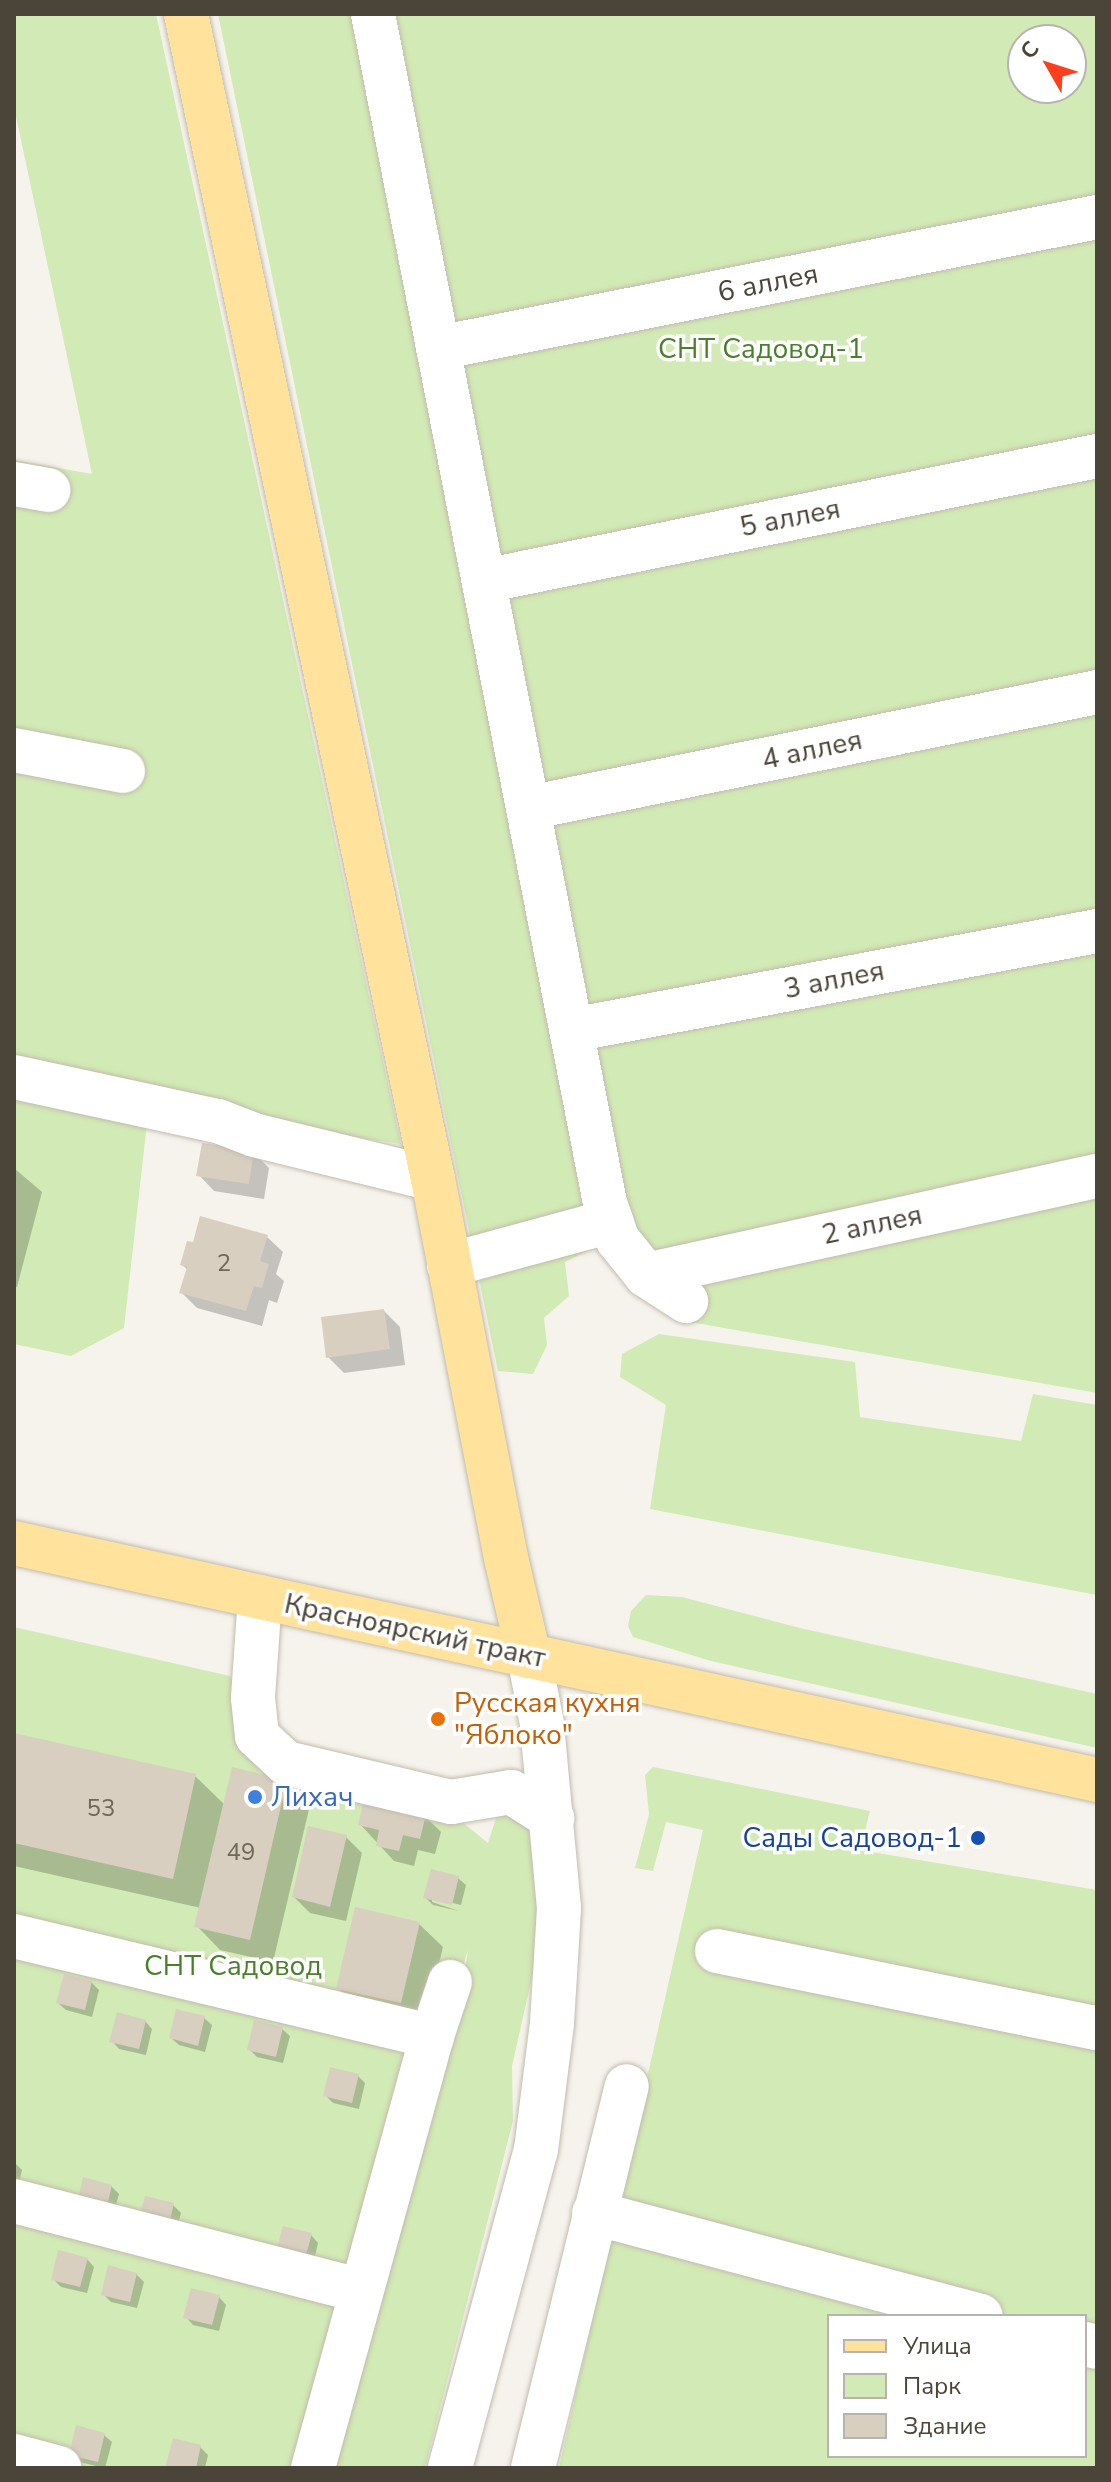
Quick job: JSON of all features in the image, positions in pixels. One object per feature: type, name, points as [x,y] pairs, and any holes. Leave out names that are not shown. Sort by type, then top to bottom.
[{"type":"main road","points":[[186,14],[433,1179],[510,1577],[529,1656]]},
{"type":"main road","name":"Красноярский тракт","points":[[14,1543],[1097,1780]]},
{"type":"street","points":[[373,14],[611,1221],[618,1240],[646,1275],[686,1301]]},
{"type":"street","name":"6 аллея","points":[[438,348],[1097,217]]},
{"type":"street","name":"5 аллея","points":[[484,581],[1097,456]]},
{"type":"street","name":"4 аллея","points":[[528,808],[1097,692]]},
{"type":"street","points":[[14,750],[123,771]]},
{"type":"street","name":"3 аллея","points":[[572,1030],[1097,931]]},
{"type":"street","points":[[14,1077],[218,1121],[254,1135],[433,1179]]},
{"type":"street","name":"2 аллея","points":[[646,1275],[1097,1176]]},
{"type":"street","points":[[449,1265],[611,1221]]},
{"type":"street","points":[[260,1597],[253,1698],[257,1736],[286,1763],[451,1802],[511,1792],[552,1818]]},
{"type":"street","points":[[450,2468],[536,2150],[552,2023],[559,1908],[542,1724],[529,1656]]},
{"type":"street","points":[[14,1936],[432,2036]]},
{"type":"street","points":[[717,1951],[1097,2028]]},
{"type":"street","points":[[313,2468],[432,2036],[450,1982]]},
{"type":"street","points":[[533,2468],[627,2086]]},
{"type":"street","points":[[14,2201],[361,2291]]},
{"type":"street","points":[[594,2213],[973,2314]]},
{"type":"street","points":[[14,2456],[59,2468]]},
{"type":"green space","points":[[14,14],[156,14],[401,1144],[236,1119],[147,1123],[124,1328],[71,1356],[14,1344],[14,460],[92,474],[14,107]]},
{"type":"green space","name":"СНТ Садовод-1","points":[[218,14],[1097,14],[1097,1393],[673,1319],[600,1245],[565,1262],[569,1296],[544,1318],[547,1345],[533,1374],[498,1371]]},
{"type":"green space","points":[[659,1334],[855,1362],[860,1417],[1021,1441],[1033,1394],[1097,1405],[1097,1595],[650,1509],[666,1405],[620,1377],[622,1354]]},
{"type":"green space","points":[[646,1595],[682,1597],[800,1628],[1097,1694],[1097,1748],[711,1661],[633,1637],[628,1626],[631,1611]]},
{"type":"green space","name":"СНТ Садовод","points":[[14,1627],[230,1676],[243,1700],[238,1740],[419,1787],[488,1843],[497,1815],[512,1811],[536,1831],[537,1955],[512,2066],[513,2121],[425,2468],[322,2468],[461,1995],[468,1950],[307,2468],[14,2468]]},
{"type":"green space","points":[[653,1767],[870,1811],[860,1850],[1097,1890],[1097,2468],[559,2468],[703,1830],[666,1822],[653,1871],[635,1868],[649,1814],[645,1775]]},
{"type":"building","points":[[202,1143],[254,1150],[249,1184],[196,1176]]},
{"type":"building","points":[[200,1216],[268,1235],[260,1261],[269,1264],[262,1288],[254,1286],[246,1311],[179,1293],[187,1267],[180,1265],[187,1241],[193,1242]]},
{"type":"building","points":[[384,1309],[390,1349],[326,1358],[321,1317]]},
{"type":"building","points":[[14,1733],[196,1774],[173,1879],[14,1843]]},
{"type":"building","points":[[232,1767],[287,1780],[250,1940],[194,1927]]},
{"type":"building","points":[[364,1800],[426,1814],[420,1839],[403,1835],[399,1851],[376,1846],[379,1830],[358,1825]]},
{"type":"building","points":[[308,1826],[347,1835],[330,1907],[292,1897]]},
{"type":"building","points":[[431,1869],[459,1876],[452,1905],[423,1898]]},
{"type":"building","points":[[355,1907],[420,1922],[401,2003],[336,1989]]},
{"type":"building","points":[[64,1974],[92,1981],[85,2010],[56,2003]]},
{"type":"building","points":[[176,2009],[205,2016],[198,2046],[169,2038]]},
{"type":"building","points":[[117,2012],[146,2020],[139,2049],[109,2042]]},
{"type":"building","points":[[254,2020],[283,2027],[276,2057],[247,2050]]},
{"type":"building","points":[[330,2067],[359,2074],[352,2103],[323,2096]]},
{"type":"building","points":[[83,2177],[112,2185],[105,2214],[76,2207]]},
{"type":"building","points":[[145,2196],[174,2203],[167,2233],[137,2225]]},
{"type":"building","points":[[283,2226],[312,2233],[304,2263],[275,2255]]},
{"type":"building","points":[[58,2250],[88,2258],[80,2287],[51,2280]]},
{"type":"building","points":[[108,2265],[137,2273],[130,2302],[101,2295]]},
{"type":"building","points":[[191,2288],[220,2295],[212,2325],[183,2318]]},
{"type":"building","points":[[76,2425],[105,2433],[98,2462],[69,2455]]},
{"type":"building","points":[[173,2438],[201,2445],[196,2468],[165,2468]]},
{"type":"place","name":"Русская кухня \"Яблоко\"","points":[[438,1719]]},
{"type":"place","name":"Лихач","points":[[255,1797]]},
{"type":"place","name":"Сады Садовод-1","points":[[978,1838]]}]
